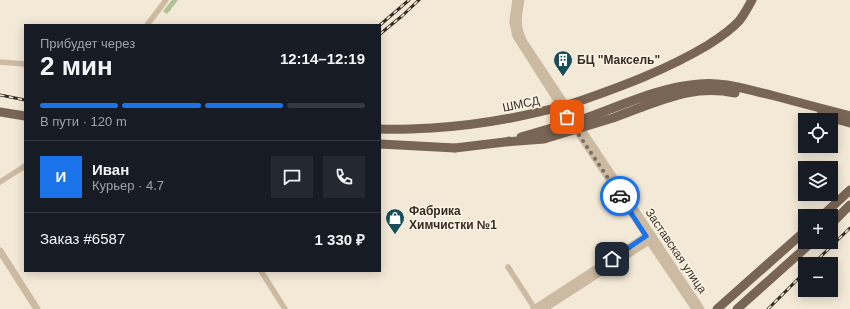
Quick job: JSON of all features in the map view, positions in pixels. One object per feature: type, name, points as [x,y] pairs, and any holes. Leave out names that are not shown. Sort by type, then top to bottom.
[{"type":"main road","name":"ШМСД","points":[[381,129],[419,129],[482,123],[514,118],[577,102],[636,81],[694,54],[723,36],[739,20],[752,0]]},
{"type":"main road","points":[[505,142],[589,117],[641,97],[672,88],[712,83],[754,91],[850,116]]},
{"type":"main road","points":[[381,144],[455,148],[544,139],[612,118],[686,92],[700,90],[728,91],[753,96],[850,123]]},
{"type":"main road","points":[[0,110],[24,113]]},
{"type":"main road","points":[[0,110],[24,116]]},
{"type":"main road","points":[[836,203],[850,184]]},
{"type":"main road","points":[[830,209],[850,190]]},
{"type":"main road","points":[[838,217],[850,205]]},
{"type":"main road","points":[[717,309],[798,237]]},
{"type":"main road","points":[[736,309],[804,249]]},
{"type":"street","points":[[148,24],[166,0]]},
{"type":"street","name":"Заставская улица","points":[[515,0],[512,17],[515,36],[562,110],[649,238],[701,309]]},
{"type":"street","name":"Заставская улица","points":[[521,0],[518,19],[521,37],[695,309]]},
{"type":"street","points":[[0,62],[24,64]]},
{"type":"street","points":[[0,182],[24,167]]},
{"type":"street","points":[[508,267],[534,309],[649,238]]},
{"type":"street","points":[[544,309],[649,238]]},
{"type":"street","points":[[0,251],[37,309]]},
{"type":"street","points":[[262,272],[285,309]]},
{"type":"green space","points":[[172,0],[178,0],[167,14],[163,11]]},
{"type":"railway","points":[[381,24],[409,0]]},
{"type":"railway","points":[[381,33],[419,0]]},
{"type":"railway","points":[[0,95],[24,100]]},
{"type":"railway","points":[[820,257],[850,228]]},
{"type":"railway","points":[[768,309],[798,279]]},
{"type":"way so far","points":[[567,117],[620,196]]},
{"type":"place","name":"БЦ \"Максель\"","points":[[563,77]]},
{"type":"place","name":"Фабрика Химчистки №1","points":[[395,235]]},
{"type":"route","points":[[612,259],[646,236],[620,196]]}]
